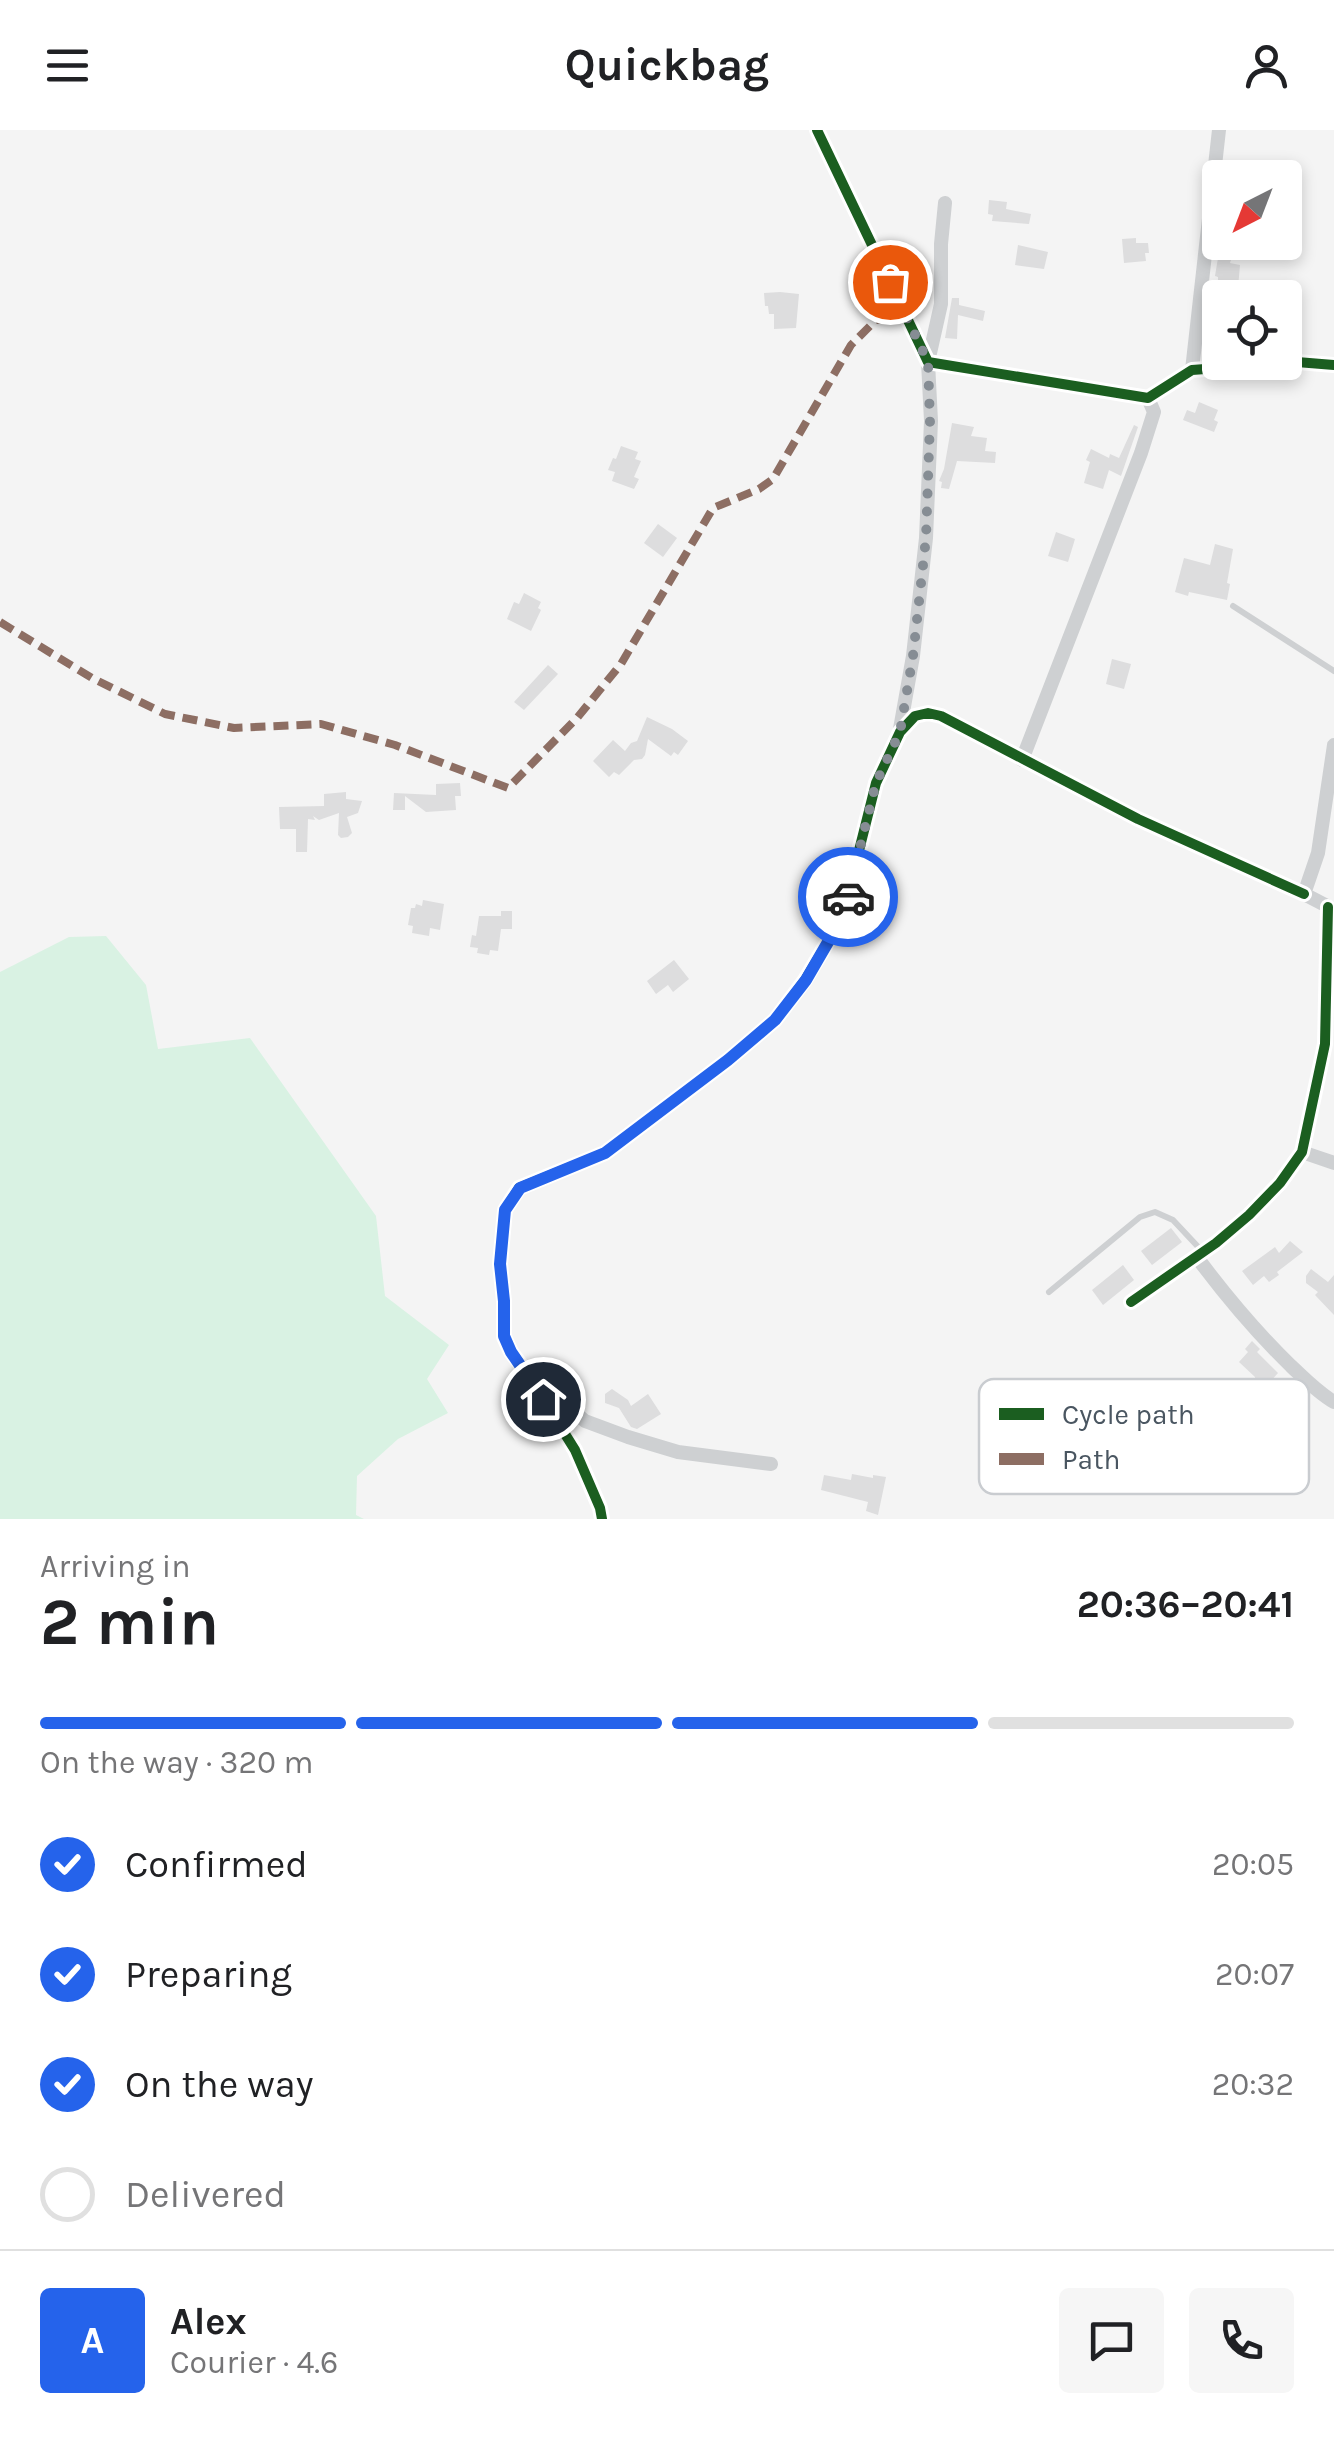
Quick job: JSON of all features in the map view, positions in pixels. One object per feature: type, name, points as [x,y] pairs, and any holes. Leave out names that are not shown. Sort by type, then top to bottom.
[{"type":"street","points":[[817,130],[928,362]]},
{"type":"street","points":[[1192,370],[1219,130]]},
{"type":"street","points":[[602,1519],[575,1450],[504,1336],[500,1264],[505,1210],[520,1188],[605,1153],[775,1020],[806,980],[842,918],[876,783],[900,732],[913,656],[926,538],[928,362],[941,304],[944,204]]},
{"type":"street","points":[[928,362],[1148,398],[1192,370],[1297,362],[1334,365]]},
{"type":"street","points":[[1022,760],[1141,452],[1154,412],[1148,398]]},
{"type":"street","points":[[900,732],[915,716],[941,716],[1138,818],[1331,908],[1325,1044],[1302,1152],[1280,1183],[1249,1215],[1131,1302]]},
{"type":"street","points":[[1304,894],[1318,853],[1334,745]]},
{"type":"street","points":[[1302,1152],[1334,1163]]},
{"type":"street","points":[[1200,1254],[1226,1296],[1304,1379]]},
{"type":"street","points":[[527,1373],[586,1421],[678,1452],[771,1464]]},
{"type":"street","points":[[1309,1383],[1334,1402]]},
{"type":"street","points":[[575,1450],[586,1421]]},
{"type":"lane","points":[[1233,606],[1334,671]]},
{"type":"lane","points":[[1049,1292],[1140,1217],[1155,1212],[1172,1220],[1200,1254]]},
{"type":"green space","points":[[106,936],[146,985],[158,1049],[250,1038],[376,1216],[385,1296],[449,1345],[427,1379],[448,1413],[398,1439],[357,1476],[356,1515],[364,1519],[0,1519],[0,972],[69,937]]},
{"type":"building","points":[[989,200],[1007,202],[1006,209],[1031,214],[1029,224],[992,221]]},
{"type":"building","points":[[1136,238],[1136,243],[1148,243],[1146,261],[1124,263],[1122,239]]},
{"type":"building","points":[[1018,245],[1048,252],[1044,269],[1015,265]]},
{"type":"building","points":[[1218,260],[1240,265],[1239,280],[1218,280]]},
{"type":"building","points":[[764,293],[799,294],[796,328],[774,329],[774,314],[769,314],[765,306]]},
{"type":"building","points":[[952,298],[959,298],[959,305],[985,311],[983,321],[958,315],[957,339],[945,338]]},
{"type":"building","points":[[1199,402],[1218,410],[1214,432],[1183,420],[1187,410],[1195,413]]},
{"type":"building","points":[[952,423],[974,427],[971,436],[987,438],[985,451],[996,452],[995,463],[957,461],[949,489],[941,488],[939,481]]},
{"type":"building","points":[[1134,425],[1138,427],[1121,476],[1109,470],[1103,489],[1084,483],[1091,449],[1109,458],[1110,454],[1119,458]]},
{"type":"building","points":[[621,446],[638,452],[635,459],[641,461],[634,489],[612,481],[615,472],[608,470]]},
{"type":"building","points":[[658,524],[677,538],[663,557],[644,543]]},
{"type":"building","points":[[1056,532],[1075,539],[1068,562],[1048,556]]},
{"type":"building","points":[[1215,544],[1233,549],[1227,600],[1175,592],[1184,558],[1210,565]]},
{"type":"building","points":[[524,593],[541,602],[531,631],[507,619],[514,602],[519,604]]},
{"type":"building","points":[[1112,659],[1131,664],[1124,689],[1106,684]]},
{"type":"building","points":[[548,665],[558,674],[524,710],[514,702]]},
{"type":"building","points":[[647,717],[688,741],[678,755],[674,752],[671,756],[648,739],[642,759],[634,760],[619,775],[614,772],[609,777],[593,761],[613,740],[625,751],[637,741]]},
{"type":"building","points":[[460,783],[461,796],[455,796],[456,810],[426,812],[405,796],[405,810],[393,810],[394,793],[436,795],[436,784]]},
{"type":"building","points":[[346,792],[346,799],[362,801],[358,813],[347,817],[352,833],[341,838],[338,835],[339,813],[319,820],[313,816],[315,820],[308,819],[307,852],[296,852],[296,829],[280,829],[279,807],[324,806],[324,794]]},
{"type":"building","points":[[423,900],[444,904],[440,930],[430,928],[429,936],[412,933],[413,926],[408,925],[411,908],[416,904],[422,906]]},
{"type":"building","points":[[501,911],[512,911],[512,929],[501,929],[498,951],[490,950],[489,955],[477,953],[478,948],[470,947],[479,916],[501,916]]},
{"type":"building","points":[[674,960],[689,979],[673,992],[668,985],[656,994],[647,981]]},
{"type":"building","points":[[1171,1228],[1182,1242],[1152,1265],[1141,1251]]},
{"type":"building","points":[[1290,1241],[1303,1252],[1269,1282],[1264,1276],[1253,1285],[1242,1271],[1275,1247],[1279,1253]]},
{"type":"building","points":[[1123,1265],[1134,1280],[1103,1305],[1092,1290]]},
{"type":"building","points":[[1311,1269],[1328,1282],[1334,1275],[1334,1315],[1315,1295],[1318,1292],[1306,1283]]},
{"type":"building","points":[[1252,1341],[1260,1349],[1257,1352],[1278,1373],[1273,1379],[1255,1379],[1239,1362],[1248,1352],[1245,1349]]},
{"type":"building","points":[[612,1389],[631,1406],[648,1394],[661,1414],[637,1429],[631,1427],[619,1408],[605,1403],[605,1394]]},
{"type":"building","points":[[852,1474],[886,1477],[878,1515],[866,1511],[868,1502],[821,1490],[824,1475],[851,1480]]},
{"type":"marked path","points":[[0,622],[92,678],[165,714],[234,728],[321,724],[395,745],[508,788],[577,718],[621,664],[713,508],[773,479],[851,345],[876,320],[906,315]]},
{"type":"cycle path","points":[[817,130],[928,362],[1148,398],[1192,370],[1297,362],[1334,365]]},
{"type":"cycle path","points":[[602,1519],[575,1450],[504,1337],[500,1264],[505,1210],[519,1188],[605,1153],[775,1020],[805,980],[842,918],[876,783],[900,732],[915,716],[941,716],[1138,819],[1304,894]]},
{"type":"cycle path","points":[[1131,1302],[1249,1215],[1280,1183],[1302,1152],[1325,1044],[1328,907]]},
{"type":"way so far","points":[[848,897],[876,783],[900,732],[926,538],[928,362],[890,282]]},
{"type":"route","points":[[543,1399],[504,1336],[500,1264],[505,1210],[520,1188],[605,1153],[775,1020],[806,980],[842,918],[848,897]]}]
